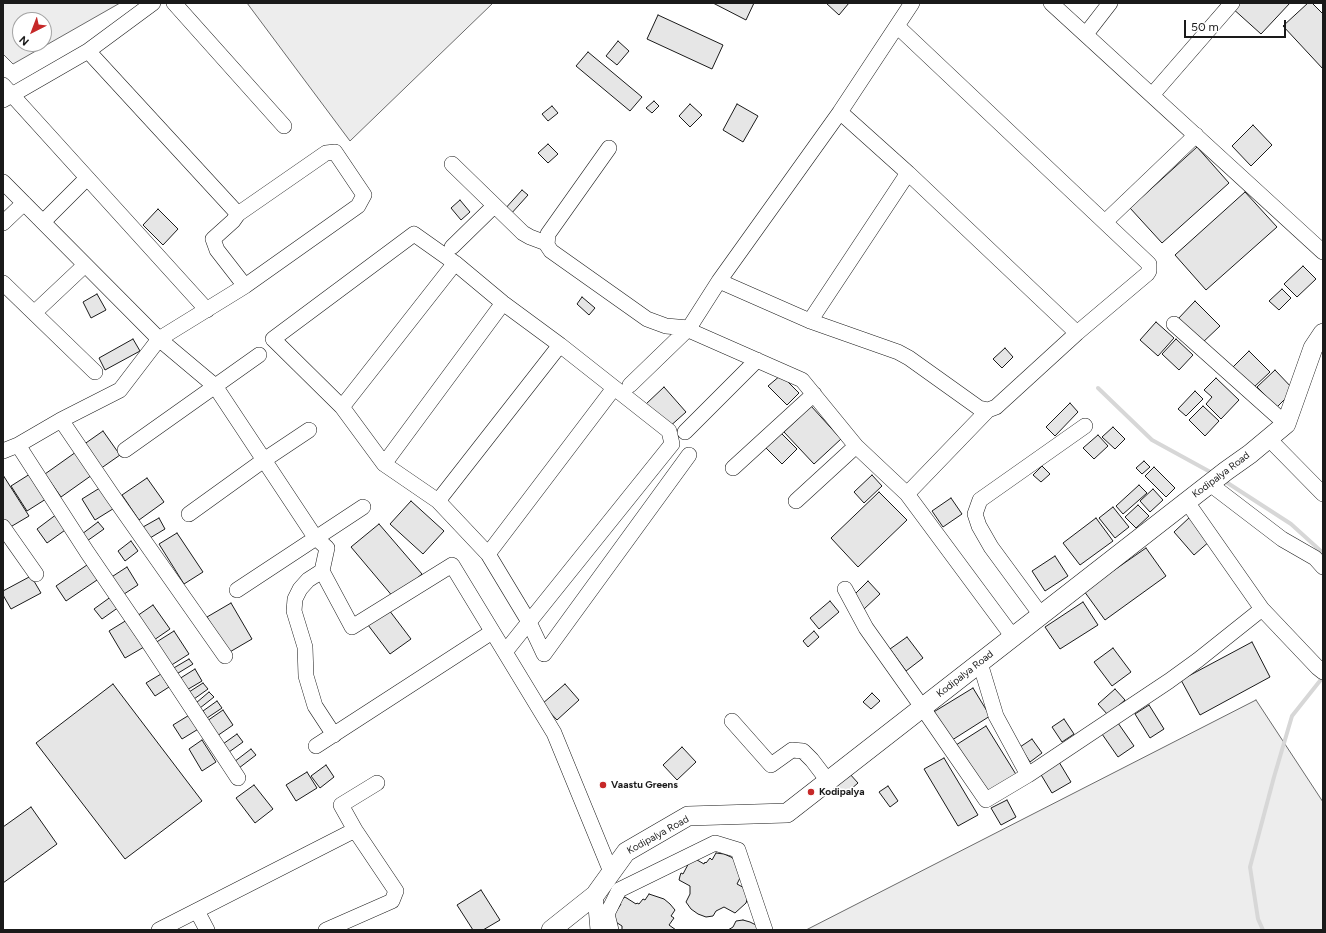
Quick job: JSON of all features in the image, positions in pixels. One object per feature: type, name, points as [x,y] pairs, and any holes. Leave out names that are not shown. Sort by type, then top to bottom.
[{"type":"main road","points":[[1286,424],[1313,348],[1323,333]]},
{"type":"main road","name":"Kodipalya Road","points":[[551,930],[594,894],[626,852],[688,816],[787,813],[1250,454],[1286,424]]},
{"type":"street","points":[[153,3],[88,51],[6,93],[87,178],[207,310]]},
{"type":"street","points":[[174,3],[284,126]]},
{"type":"street","points":[[630,385],[689,328],[719,281],[840,112],[912,3]]},
{"type":"street","points":[[1051,3],[1323,252]]},
{"type":"street","points":[[1086,34],[1110,3]]},
{"type":"street","points":[[1152,95],[1232,3]]},
{"type":"street","points":[[897,26],[1149,264],[1149,271],[1147,274],[1077,333],[996,407],[988,410],[907,494]]},
{"type":"street","points":[[88,51],[238,214]]},
{"type":"street","points":[[840,112],[908,173],[1077,333]]},
{"type":"street","points":[[1105,222],[1196,135]]},
{"type":"street","points":[[546,243],[548,234],[609,148]]},
{"type":"street","points":[[3,451],[18,445],[61,420],[120,390],[158,339],[245,286],[358,206],[364,195],[335,152],[326,153],[238,214],[233,221],[213,239],[217,250],[245,286]]},
{"type":"street","points":[[452,164],[523,233],[546,243],[551,251],[647,319],[666,326],[689,328],[693,332],[802,380],[856,446],[907,494],[1013,637]]},
{"type":"street","points":[[810,321],[908,173]]},
{"type":"street","points":[[43,222],[87,178]]},
{"type":"street","points":[[3,182],[158,339],[215,386],[315,538],[327,548],[322,571],[352,627],[452,565],[554,733],[611,872]]},
{"type":"street","points":[[3,223],[24,203]]},
{"type":"street","points":[[452,247],[494,206]]},
{"type":"street","points":[[505,652],[529,622],[672,444],[669,431],[560,345],[503,303],[455,263],[414,234],[273,339],[342,407],[384,464],[438,501],[488,554],[529,622],[544,654],[689,455]]},
{"type":"street","points":[[342,407],[455,263]]},
{"type":"street","points":[[34,313],[85,265]]},
{"type":"street","points":[[719,281],[810,321],[898,352],[909,358],[980,408],[988,410]]},
{"type":"street","points":[[3,283],[95,372]]},
{"type":"street","points":[[384,464],[503,303]]},
{"type":"street","points":[[1174,324],[1286,424]]},
{"type":"street","points":[[438,501],[560,345]]},
{"type":"street","points":[[125,450],[260,355]]},
{"type":"street","points":[[686,432],[757,360]]},
{"type":"street","points":[[488,554],[614,388]]},
{"type":"street","points":[[733,468],[814,394]]},
{"type":"street","points":[[61,420],[225,656]]},
{"type":"street","points":[[1041,615],[991,547],[975,514],[980,500],[1084,426]]},
{"type":"street","points":[[189,514],[264,460],[309,430]]},
{"type":"street","points":[[1268,438],[1323,494]]},
{"type":"street","points":[[18,445],[87,552],[238,778]]},
{"type":"street","points":[[796,501],[856,446]]},
{"type":"street","points":[[1216,479],[1282,539],[1315,558],[1323,567]]},
{"type":"street","points":[[1187,502],[1262,609],[1323,672]]},
{"type":"street","points":[[237,590],[363,507]]},
{"type":"street","points":[[3,527],[36,574]]},
{"type":"street","points":[[322,571],[308,580],[300,589],[295,599],[294,612],[305,647],[306,676],[315,706],[334,735]]},
{"type":"street","points":[[845,590],[866,628],[986,800],[1028,775],[1169,681],[1262,609]]},
{"type":"street","points":[[316,746],[492,632]]},
{"type":"street","points":[[980,662],[996,716],[1028,775]]},
{"type":"street","points":[[732,721],[771,765],[792,750],[803,751],[828,781]]},
{"type":"street","points":[[326,930],[392,901],[396,892],[355,830],[341,805],[378,783]]},
{"type":"street","points":[[159,930],[355,830]]},
{"type":"street","points":[[611,930],[607,914],[619,890],[715,843],[738,850],[765,930]]},
{"type":"street","points":[[594,894],[598,930]]},
{"type":"street","points":[[197,911],[207,930]]},
{"type":"street","points":[[177,930],[183,927],[184,930]]},
{"type":"shaded area","points":[[3,3],[120,3],[52,42],[52,12],[12,12],[12,52],[34,52],[13,64],[3,54]]},
{"type":"shaded area","points":[[247,3],[493,3],[350,141]]},
{"type":"shaded area","points":[[1256,700],[1323,802],[1323,930],[806,930]]},
{"type":"building","points":[[713,3],[754,3],[746,20]]},
{"type":"building","points":[[826,3],[849,3],[839,15]]},
{"type":"building","points":[[1234,3],[1290,3],[1261,34],[1231,7]]},
{"type":"building","points":[[1308,3],[1312,3],[1323,14],[1323,69],[1283,26]]},
{"type":"building","points":[[658,15],[723,45],[712,69],[647,39]]},
{"type":"building","points":[[618,41],[629,51],[617,65],[606,56]]},
{"type":"building","points":[[588,52],[642,97],[630,111],[576,66]]},
{"type":"building","points":[[654,101],[659,106],[652,113],[646,108]]},
{"type":"building","points":[[690,104],[702,115],[690,127],[679,116]]},
{"type":"building","points":[[737,104],[758,116],[743,142],[723,130]]},
{"type":"building","points":[[552,106],[558,113],[548,121],[542,114]]},
{"type":"building","points":[[1253,125],[1272,145],[1251,166],[1232,146]]},
{"type":"building","points":[[548,144],[558,154],[548,163],[538,153]]},
{"type":"building","points":[[1197,147],[1229,183],[1162,243],[1130,208]]},
{"type":"building","points":[[522,190],[528,195],[510,215],[504,210]]},
{"type":"building","points":[[1245,192],[1277,227],[1206,290],[1175,255]]},
{"type":"building","points":[[460,200],[470,212],[461,220],[451,208]]},
{"type":"building","points":[[158,209],[178,229],[163,245],[143,225]]},
{"type":"building","points":[[1303,266],[1316,279],[1297,297],[1284,284]]},
{"type":"building","points":[[1282,289],[1291,298],[1279,310],[1269,301]]},
{"type":"building","points":[[97,294],[106,310],[91,318],[83,302]]},
{"type":"building","points":[[582,297],[595,308],[589,315],[577,304]]},
{"type":"building","points":[[1195,301],[1220,326],[1201,344],[1177,320]]},
{"type":"building","points":[[1156,322],[1174,338],[1158,356],[1140,340]]},
{"type":"building","points":[[133,339],[140,351],[105,370],[99,358]]},
{"type":"building","points":[[1176,339],[1193,355],[1179,370],[1162,354]]},
{"type":"building","points":[[1005,348],[1013,357],[1002,368],[993,359]]},
{"type":"building","points":[[1249,351],[1270,372],[1253,388],[1232,368]]},
{"type":"building","points":[[1275,370],[1294,390],[1277,407],[1257,387]]},
{"type":"building","points":[[781,375],[799,393],[787,405],[768,386]]},
{"type":"building","points":[[1216,378],[1239,400],[1221,419],[1206,404],[1212,397],[1204,390]]},
{"type":"building","points":[[664,387],[686,412],[668,428],[646,404]]},
{"type":"building","points":[[1195,391],[1203,399],[1186,416],[1178,409]]},
{"type":"building","points":[[1070,403],[1078,412],[1055,436],[1046,427]]},
{"type":"building","points":[[811,406],[841,439],[814,464],[784,432]]},
{"type":"building","points":[[1203,406],[1219,421],[1205,436],[1189,420]]},
{"type":"building","points":[[1113,427],[1125,439],[1115,449],[1102,437]]},
{"type":"building","points":[[103,431],[120,455],[100,469],[83,445]]},
{"type":"building","points":[[779,431],[797,449],[782,464],[764,446]]},
{"type":"building","points":[[1098,435],[1108,446],[1094,459],[1083,448]]},
{"type":"building","points":[[76,452],[92,475],[61,497],[45,474]]},
{"type":"building","points":[[1144,461],[1150,467],[1142,474],[1136,468]]},
{"type":"building","points":[[1042,466],[1050,474],[1041,482],[1033,475]]},
{"type":"building","points":[[1154,467],[1175,488],[1166,497],[1145,476]]},
{"type":"building","points":[[30,474],[46,499],[27,511],[11,486]]},
{"type":"building","points":[[3,475],[29,516],[7,529],[3,523]]},
{"type":"building","points":[[872,475],[882,486],[864,503],[854,492]]},
{"type":"building","points":[[147,478],[164,502],[139,520],[122,495]]},
{"type":"building","points":[[1139,485],[1147,493],[1123,514],[1116,506]]},
{"type":"building","points":[[103,486],[116,507],[95,520],[82,499]]},
{"type":"building","points":[[1153,489],[1163,500],[1150,512],[1140,501]]},
{"type":"building","points":[[879,492],[907,520],[858,567],[831,538]]},
{"type":"building","points":[[951,498],[962,514],[943,527],[932,511]]},
{"type":"building","points":[[411,501],[444,531],[423,554],[390,524]]},
{"type":"building","points":[[1138,505],[1149,516],[1136,528],[1125,517]]},
{"type":"building","points":[[1113,507],[1129,527],[1115,538],[1099,518]]},
{"type":"building","points":[[57,514],[68,528],[47,543],[37,529]]},
{"type":"building","points":[[1190,517],[1211,540],[1194,555],[1174,532]]},
{"type":"building","points":[[159,518],[165,529],[150,538],[143,527]]},
{"type":"building","points":[[1096,518],[1113,541],[1080,565],[1063,543]]},
{"type":"building","points":[[98,522],[104,529],[87,541],[82,534]]},
{"type":"building","points":[[379,524],[422,574],[394,598],[351,547]]},
{"type":"building","points":[[177,533],[203,572],[184,584],[159,544]]},
{"type":"building","points":[[131,541],[138,551],[125,561],[118,551]]},
{"type":"building","points":[[1146,548],[1166,576],[1105,620],[1084,591]]},
{"type":"building","points":[[1055,556],[1068,576],[1045,591],[1032,571]]},
{"type":"building","points":[[90,563],[100,578],[66,601],[56,586]]},
{"type":"building","points":[[127,567],[138,585],[121,596],[110,578]]},
{"type":"building","points":[[31,576],[41,593],[11,609],[3,595],[3,591]]},
{"type":"building","points":[[868,581],[880,594],[864,609],[852,597]]},
{"type":"building","points":[[112,596],[119,607],[102,619],[94,609]]},
{"type":"building","points":[[830,601],[839,612],[819,629],[810,618]]},
{"type":"building","points":[[1083,602],[1098,625],[1060,649],[1045,627]]},
{"type":"building","points":[[231,603],[252,639],[228,653],[207,617]]},
{"type":"building","points":[[153,605],[170,629],[154,640],[137,616]]},
{"type":"building","points":[[389,610],[411,639],[390,654],[368,625]]},
{"type":"building","points":[[127,620],[144,647],[125,658],[109,631]]},
{"type":"building","points":[[174,631],[189,654],[170,666],[155,643]]},
{"type":"building","points":[[814,631],[819,637],[808,647],[803,641]]},
{"type":"building","points":[[907,637],[923,658],[906,671],[890,649]]},
{"type":"building","points":[[1252,642],[1270,677],[1200,715],[1181,680]]},
{"type":"building","points":[[1113,648],[1131,672],[1112,686],[1094,662]]},
{"type":"building","points":[[189,659],[193,664],[175,675],[172,669]]},
{"type":"building","points":[[195,669],[202,681],[185,691],[179,679]]},
{"type":"building","points":[[161,674],[169,687],[155,696],[146,683]]},
{"type":"building","points":[[203,683],[208,689],[194,699],[189,692]]},
{"type":"building","points":[[113,684],[202,801],[125,859],[36,743]]},
{"type":"building","points":[[565,684],[579,700],[557,720],[542,704]]},
{"type":"building","points":[[973,688],[990,716],[949,742],[932,713]]},
{"type":"building","points":[[1115,689],[1125,700],[1108,715],[1098,704]]},
{"type":"building","points":[[209,692],[214,697],[200,708],[196,703]]},
{"type":"building","points":[[872,693],[880,701],[871,709],[863,702]]},
{"type":"building","points":[[217,701],[222,708],[207,718],[203,711]]},
{"type":"building","points":[[1149,705],[1164,729],[1150,738],[1135,714]]},
{"type":"building","points":[[223,710],[233,725],[217,736],[207,721]]},
{"type":"building","points":[[191,714],[200,728],[182,739],[173,725]]},
{"type":"building","points":[[1064,719],[1074,734],[1062,742],[1052,727]]},
{"type":"building","points":[[1118,723],[1134,746],[1118,757],[1102,734]]},
{"type":"building","points":[[986,726],[1017,776],[987,795],[956,745]]},
{"type":"building","points":[[237,734],[243,742],[229,752],[223,744]]},
{"type":"building","points":[[1032,739],[1042,753],[1030,762],[1020,747]]},
{"type":"building","points":[[202,740],[216,762],[202,771],[189,749]]},
{"type":"building","points":[[682,747],[696,762],[677,780],[663,765]]},
{"type":"building","points":[[251,749],[256,755],[239,768],[234,762]]},
{"type":"building","points":[[944,758],[978,815],[958,826],[924,769]]},
{"type":"building","points":[[1059,762],[1071,782],[1052,793],[1040,773]]},
{"type":"building","points":[[326,765],[334,777],[320,788],[311,776]]},
{"type":"building","points":[[307,772],[317,788],[296,801],[286,785]]},
{"type":"building","points":[[849,773],[858,783],[843,796],[834,786]]},
{"type":"building","points":[[254,785],[273,809],[255,823],[236,798]]},
{"type":"building","points":[[888,786],[898,801],[890,807],[879,792]]},
{"type":"building","points":[[1007,800],[1016,817],[1001,825],[991,808]]},
{"type":"building","points":[[31,807],[57,844],[3,883],[3,827]]},
{"type":"building","points":[[716,853],[724,854],[738,862],[741,876],[737,884],[748,890],[748,897],[746,903],[735,913],[724,907],[716,911],[713,916],[706,917],[691,909],[686,902],[690,894],[690,886],[679,880],[681,873],[683,874],[692,857],[704,864],[710,858],[712,860]]},
{"type":"building","points":[[481,890],[500,920],[483,930],[473,930],[457,905]]},
{"type":"building","points":[[649,894],[664,899],[675,910],[671,916],[674,918],[669,925],[676,930],[622,930],[622,926],[611,919],[621,904],[619,903],[625,897],[636,904],[639,904],[643,899],[645,900]]},
{"type":"building","points":[[743,920],[758,926],[761,930],[728,930],[733,927],[736,921]]},
{"type":"waterway","points":[[1098,388],[1152,440],[1214,474]]},
{"type":"waterway","points":[[1223,480],[1291,524],[1323,553]]},
{"type":"waterway","points":[[1263,930],[1258,919],[1250,867],[1292,716],[1323,677]]},
{"type":"place","name":"Vaastu Greens","points":[[603,785]]},
{"type":"place","name":"Kodipalya","points":[[811,792]]}]
